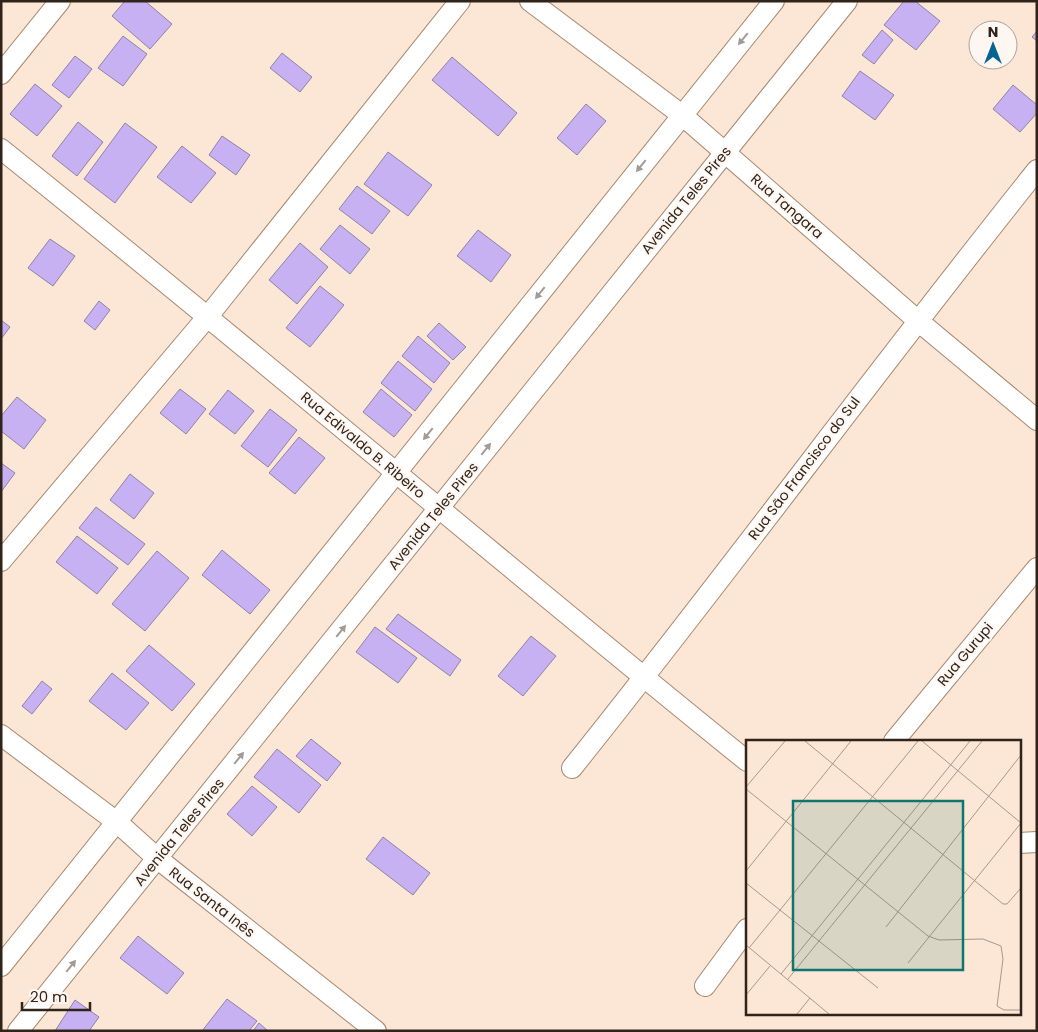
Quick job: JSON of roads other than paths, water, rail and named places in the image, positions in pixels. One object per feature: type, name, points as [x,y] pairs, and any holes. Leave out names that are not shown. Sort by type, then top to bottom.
[{"type":"street","points":[[1,74],[60,1]]},
{"type":"street","points":[[1,561],[208,316],[460,1]]},
{"type":"street","name":"Rua Tangara","points":[[530,1],[682,115],[917,320],[1037,420]]},
{"type":"street","points":[[1,966],[118,823],[774,1]]},
{"type":"street","name":"Avenida Teles Pires","points":[[18,1031],[847,1]]},
{"type":"street","name":"Rua Edivaldo B. Ribeiro","points":[[1,149],[208,316],[644,678],[746,760]]},
{"type":"street","name":"Rua São Francisco do Sul","points":[[572,768],[644,678],[917,320],[1037,170]]},
{"type":"street","name":"Rua Gurupi","points":[[895,740],[1037,568]]},
{"type":"street","name":"Rua Santa Inês","points":[[1,735],[118,823],[158,859],[376,1031]]},
{"type":"street","points":[[1020,843],[1037,842]]},
{"type":"street","points":[[705,986],[746,930]]}]
